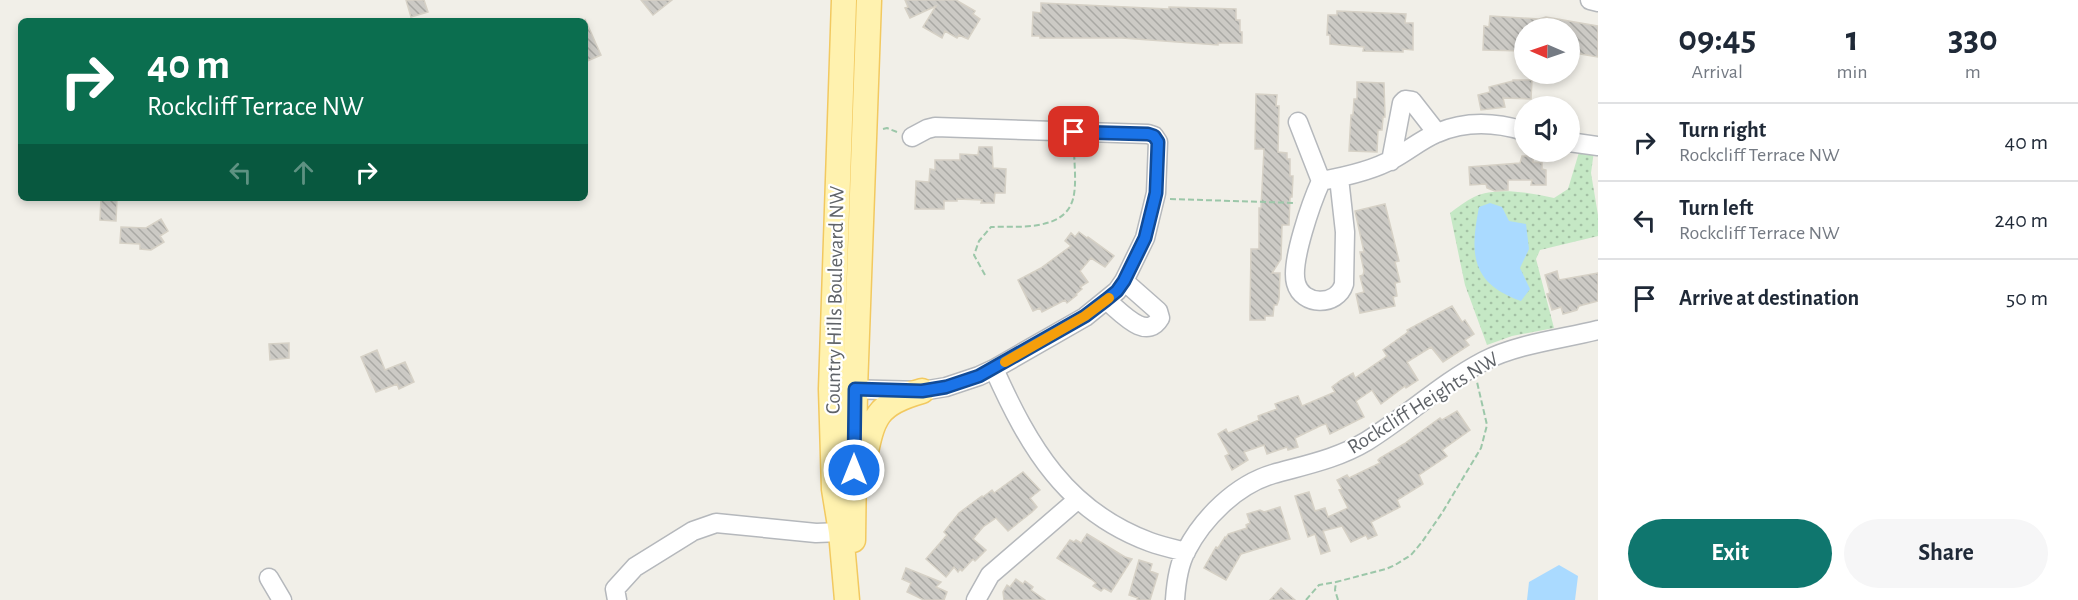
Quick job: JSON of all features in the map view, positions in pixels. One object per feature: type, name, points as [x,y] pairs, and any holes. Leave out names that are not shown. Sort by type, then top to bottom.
[{"type":"main road","name":"Country Hills Boulevard NW","points":[[844,0],[831,389],[834,489],[850,524]]},
{"type":"main road","name":"Country Hills Boulevard NW","points":[[848,600],[869,0]]},
{"type":"main road","points":[[850,524],[870,434],[881,409],[903,396],[922,391]]},
{"type":"street","points":[[1590,0],[1598,2]]},
{"type":"street","points":[[1391,161],[1402,103],[1405,100],[1412,101],[1437,133]]},
{"type":"street","points":[[1298,122],[1330,179],[1345,232],[1342,291],[1337,296],[1312,300],[1303,296],[1299,291],[1295,275],[1311,204],[1330,179],[1391,161],[1437,133],[1461,126],[1485,123],[1514,129]]},
{"type":"street","points":[[831,389],[922,391],[946,387],[994,369],[1085,316],[1117,291],[1145,238],[1155,199],[1158,142],[1154,136],[935,127],[912,137]]},
{"type":"street","points":[[1580,144],[1598,146]]},
{"type":"street","points":[[1106,300],[1140,327],[1150,328],[1156,325],[1160,318],[1158,311],[1124,281]]},
{"type":"street","name":"Rockcliff Heights NW","points":[[1175,600],[1179,571],[1186,552],[1204,523],[1234,495],[1252,483],[1272,474],[1298,469],[1334,457],[1366,441],[1473,368],[1505,352],[1598,330]]},
{"type":"street","points":[[994,369],[1034,447],[1062,485],[1077,500],[1095,514],[1124,530],[1150,542],[1186,552]]},
{"type":"street","points":[[976,600],[990,575],[1077,500]]},
{"type":"street","points":[[617,600],[615,589],[634,567],[693,531],[716,523],[816,533],[850,524]]},
{"type":"street","points":[[269,578],[282,600]]},
{"type":"path","points":[[985,275],[974,255],[980,241],[991,227],[1044,224],[1054,221],[1070,206],[1074,197],[1074,132]]},
{"type":"path","points":[[1155,199],[1311,204]]},
{"type":"path","points":[[1306,600],[1319,585],[1386,569],[1411,555],[1422,542],[1482,448],[1487,425],[1473,368]]},
{"type":"path","points":[[1336,582],[1335,590],[1338,600]]},
{"type":"green space","points":[[1580,149],[1594,151],[1591,173],[1598,215],[1598,236],[1540,250],[1536,259],[1554,328],[1512,336],[1487,345],[1465,285],[1450,213],[1465,202],[1483,194],[1503,191],[1554,198],[1568,189],[1576,162],[1580,162]]},
{"type":"water","points":[[1490,203],[1502,207],[1509,221],[1526,224],[1529,249],[1520,268],[1530,289],[1521,301],[1504,294],[1492,285],[1483,275],[1478,264],[1475,239],[1479,207]]},
{"type":"water","points":[[1559,565],[1578,576],[1575,600],[1527,600],[1529,582]]},
{"type":"building","points":[[406,0],[424,0],[428,12],[411,17]]},
{"type":"building","points":[[641,0],[672,0],[653,15]]},
{"type":"building","points":[[905,0],[956,0],[975,11],[973,14],[980,19],[968,39],[959,35],[957,38],[945,31],[942,38],[923,27],[936,6],[910,18],[905,8],[908,7]]},
{"type":"building","points":[[1041,3],[1169,9],[1169,7],[1236,9],[1236,20],[1240,20],[1242,43],[1218,43],[1218,45],[1122,38],[1040,38],[1040,36],[1032,36],[1033,12],[1041,13]]},
{"type":"building","points":[[1337,11],[1406,14],[1405,23],[1413,23],[1413,50],[1363,51],[1364,47],[1330,44],[1330,35],[1327,35],[1328,15],[1337,15]]},
{"type":"building","points":[[1490,16],[1523,18],[1514,18],[1514,51],[1483,50],[1484,26],[1489,27]]},
{"type":"building","points":[[1580,23],[1598,26],[1598,57],[1580,54]]},
{"type":"building","points":[[588,26],[601,55],[588,61]]},
{"type":"building","points":[[1513,81],[1514,84],[1532,84],[1531,96],[1503,98],[1505,107],[1481,110],[1478,95],[1490,92],[1489,87]]},
{"type":"building","points":[[1357,82],[1384,83],[1385,117],[1383,117],[1382,130],[1378,130],[1377,152],[1349,151],[1351,115],[1353,115],[1354,99],[1357,99]]},
{"type":"building","points":[[1256,94],[1277,95],[1276,106],[1279,106],[1278,152],[1287,153],[1287,159],[1290,159],[1290,176],[1293,176],[1289,225],[1282,225],[1281,259],[1272,273],[1280,273],[1279,299],[1277,305],[1274,305],[1273,316],[1265,316],[1265,320],[1250,320],[1251,249],[1259,249],[1259,208],[1261,208],[1264,149],[1255,149]]},
{"type":"building","points":[[979,147],[992,147],[993,168],[1006,169],[1005,193],[995,193],[994,203],[957,199],[957,201],[944,201],[944,209],[915,209],[916,181],[929,182],[930,169],[935,170],[935,160],[960,160],[960,154],[978,155]]},
{"type":"building","points":[[1542,163],[1542,169],[1546,170],[1546,185],[1531,185],[1532,180],[1508,180],[1508,190],[1495,191],[1487,188],[1486,184],[1470,185],[1469,167]]},
{"type":"building","points":[[101,201],[117,201],[116,221],[100,220]]},
{"type":"building","points":[[1385,204],[1399,261],[1395,262],[1400,282],[1395,283],[1397,296],[1393,297],[1395,306],[1360,313],[1356,294],[1364,292],[1360,276],[1364,271],[1360,252],[1364,252],[1355,211]]},
{"type":"building","points":[[161,219],[168,231],[160,236],[164,242],[151,250],[140,249],[140,244],[120,243],[121,227],[146,228]]},
{"type":"building","points":[[1079,232],[1114,256],[1105,267],[1091,258],[1080,271],[1088,282],[1080,287],[1082,289],[1067,303],[1065,300],[1042,312],[1040,308],[1033,311],[1018,280],[1041,268],[1071,246],[1065,241],[1071,233],[1075,237]]},
{"type":"building","points":[[1557,271],[1559,280],[1598,273],[1598,301],[1579,306],[1577,310],[1563,314],[1561,307],[1552,310],[1545,275]]},
{"type":"building","points":[[1452,306],[1462,322],[1465,320],[1474,334],[1465,340],[1469,345],[1443,362],[1431,347],[1407,362],[1418,380],[1406,388],[1405,386],[1381,404],[1372,390],[1356,401],[1364,417],[1330,434],[1326,424],[1322,425],[1295,438],[1298,447],[1288,450],[1287,447],[1267,454],[1264,445],[1244,452],[1248,460],[1232,470],[1225,456],[1229,454],[1218,434],[1226,429],[1228,433],[1231,432],[1259,420],[1258,416],[1277,409],[1275,404],[1298,396],[1302,406],[1335,392],[1332,387],[1341,380],[1353,373],[1355,378],[1387,356],[1383,350],[1408,332],[1407,330]]},
{"type":"building","points":[[289,343],[289,358],[270,360],[269,344]]},
{"type":"building","points":[[377,350],[385,370],[405,362],[414,382],[399,389],[397,384],[376,392],[361,357]]},
{"type":"building","points":[[1457,411],[1470,430],[1442,450],[1447,456],[1419,475],[1423,484],[1397,500],[1400,507],[1371,522],[1377,535],[1368,539],[1366,535],[1351,542],[1342,526],[1323,531],[1330,551],[1321,554],[1315,534],[1308,537],[1295,496],[1309,492],[1315,511],[1325,508],[1328,517],[1348,508],[1337,480],[1347,475],[1349,478],[1380,463],[1378,460],[1380,458],[1440,418],[1442,420]]},
{"type":"building","points":[[1023,472],[1040,490],[1030,498],[1037,507],[1032,512],[1008,531],[996,518],[983,527],[973,539],[986,550],[962,571],[960,569],[958,572],[954,567],[946,577],[926,559],[947,535],[944,532],[959,513],[992,490],[994,493]]},
{"type":"building","points":[[1280,507],[1290,539],[1241,554],[1226,580],[1204,568],[1216,547],[1218,548],[1228,534],[1247,528],[1246,525],[1250,523],[1247,514]]},
{"type":"building","points":[[1087,534],[1132,559],[1111,592],[1104,588],[1101,591],[1093,586],[1096,583],[1091,579],[1057,558],[1070,540],[1081,543]]},
{"type":"building","points":[[1139,560],[1152,564],[1150,571],[1158,574],[1150,600],[1137,600],[1138,598],[1129,595]]},
{"type":"building","points":[[906,568],[941,582],[936,587],[947,592],[944,600],[924,600],[907,592],[911,583],[902,579]]},
{"type":"building","points":[[1016,579],[1023,584],[1025,581],[1033,587],[1031,590],[1045,600],[1004,600],[1003,592],[1007,585],[1010,587]]},
{"type":"building","points":[[1281,588],[1295,600],[1270,600]]},
{"type":"slow traffic","points":[[1005,362],[1085,316],[1109,298]]},
{"type":"route","points":[[854,470],[855,389],[922,391],[946,387],[979,376],[1085,316],[1117,291],[1124,281],[1145,238],[1155,199],[1158,142],[1154,136],[1148,134],[1074,132]]}]
